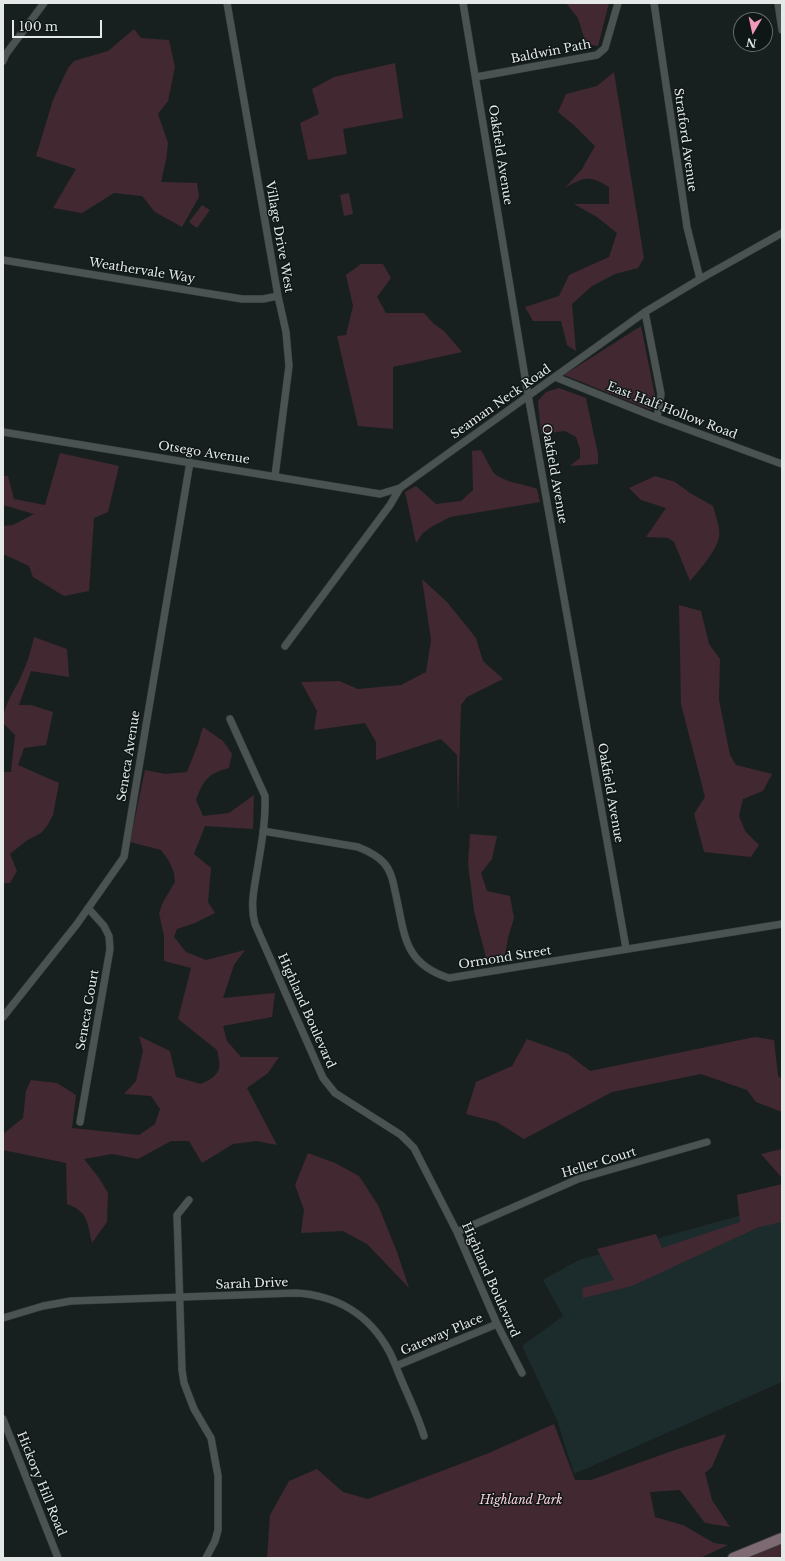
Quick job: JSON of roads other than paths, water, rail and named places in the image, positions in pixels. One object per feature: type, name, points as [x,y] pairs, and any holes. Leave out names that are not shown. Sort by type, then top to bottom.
[{"type":"main road","points":[[733,1558],[782,1538]]},
{"type":"street","points":[[3,61],[6,54],[44,3]]},
{"type":"street","name":"Village Drive West","points":[[227,3],[278,296],[286,332],[290,366],[274,476]]},
{"type":"street","name":"Oakfield Avenue","points":[[463,3],[528,395],[626,948]]},
{"type":"street","name":"Baldwin Path","points":[[476,77],[597,55],[605,48],[618,3]]},
{"type":"street","name":"Stratford Avenue","points":[[654,3],[687,227],[700,279]]},
{"type":"street","points":[[778,3],[782,30]]},
{"type":"street","name":"Seaman Neck Road","points":[[285,646],[390,505],[400,488],[645,312],[782,233]]},
{"type":"street","name":"Weathervale Way","points":[[3,260],[242,298],[263,299],[278,296]]},
{"type":"street","points":[[645,312],[661,394],[657,418]]},
{"type":"street","name":"East Half Hollow Road","points":[[555,377],[657,418],[782,464]]},
{"type":"street","name":"Otsego Avenue","points":[[3,432],[380,494],[400,488]]},
{"type":"street","name":"Seneca Avenue","points":[[3,1017],[88,908],[124,857],[190,462]]},
{"type":"street","name":"Highland Boulevard","points":[[230,719],[265,796],[263,831],[252,913],[255,924],[323,1078],[335,1093],[401,1134],[414,1148],[457,1232],[497,1324],[522,1373]]},
{"type":"street","name":"Ormond Street","points":[[263,831],[358,847],[372,853],[384,863],[392,875],[407,943],[413,956],[424,966],[438,974],[450,978],[626,948],[782,924]]},
{"type":"street","name":"Seneca Court","points":[[80,1122],[110,949],[109,936],[104,926],[88,908]]},
{"type":"street","name":"Heller Court","points":[[457,1232],[578,1179],[707,1142]]},
{"type":"street","points":[[189,1200],[177,1215],[182,1370],[184,1383],[194,1409],[211,1438],[218,1476],[218,1530],[215,1541],[206,1558]]},
{"type":"street","name":"Sarah Drive","points":[[3,1318],[43,1306],[71,1301],[295,1293],[312,1294],[328,1298],[346,1306],[360,1315],[383,1340],[418,1417],[424,1436]]},
{"type":"street","name":"Gateway Place","points":[[396,1366],[497,1324]]},
{"type":"street","name":"Hickory Hill Road","points":[[3,1419],[58,1558]]},
{"type":"park label","name":"Highland Park","points":[[521,1501]]}]
